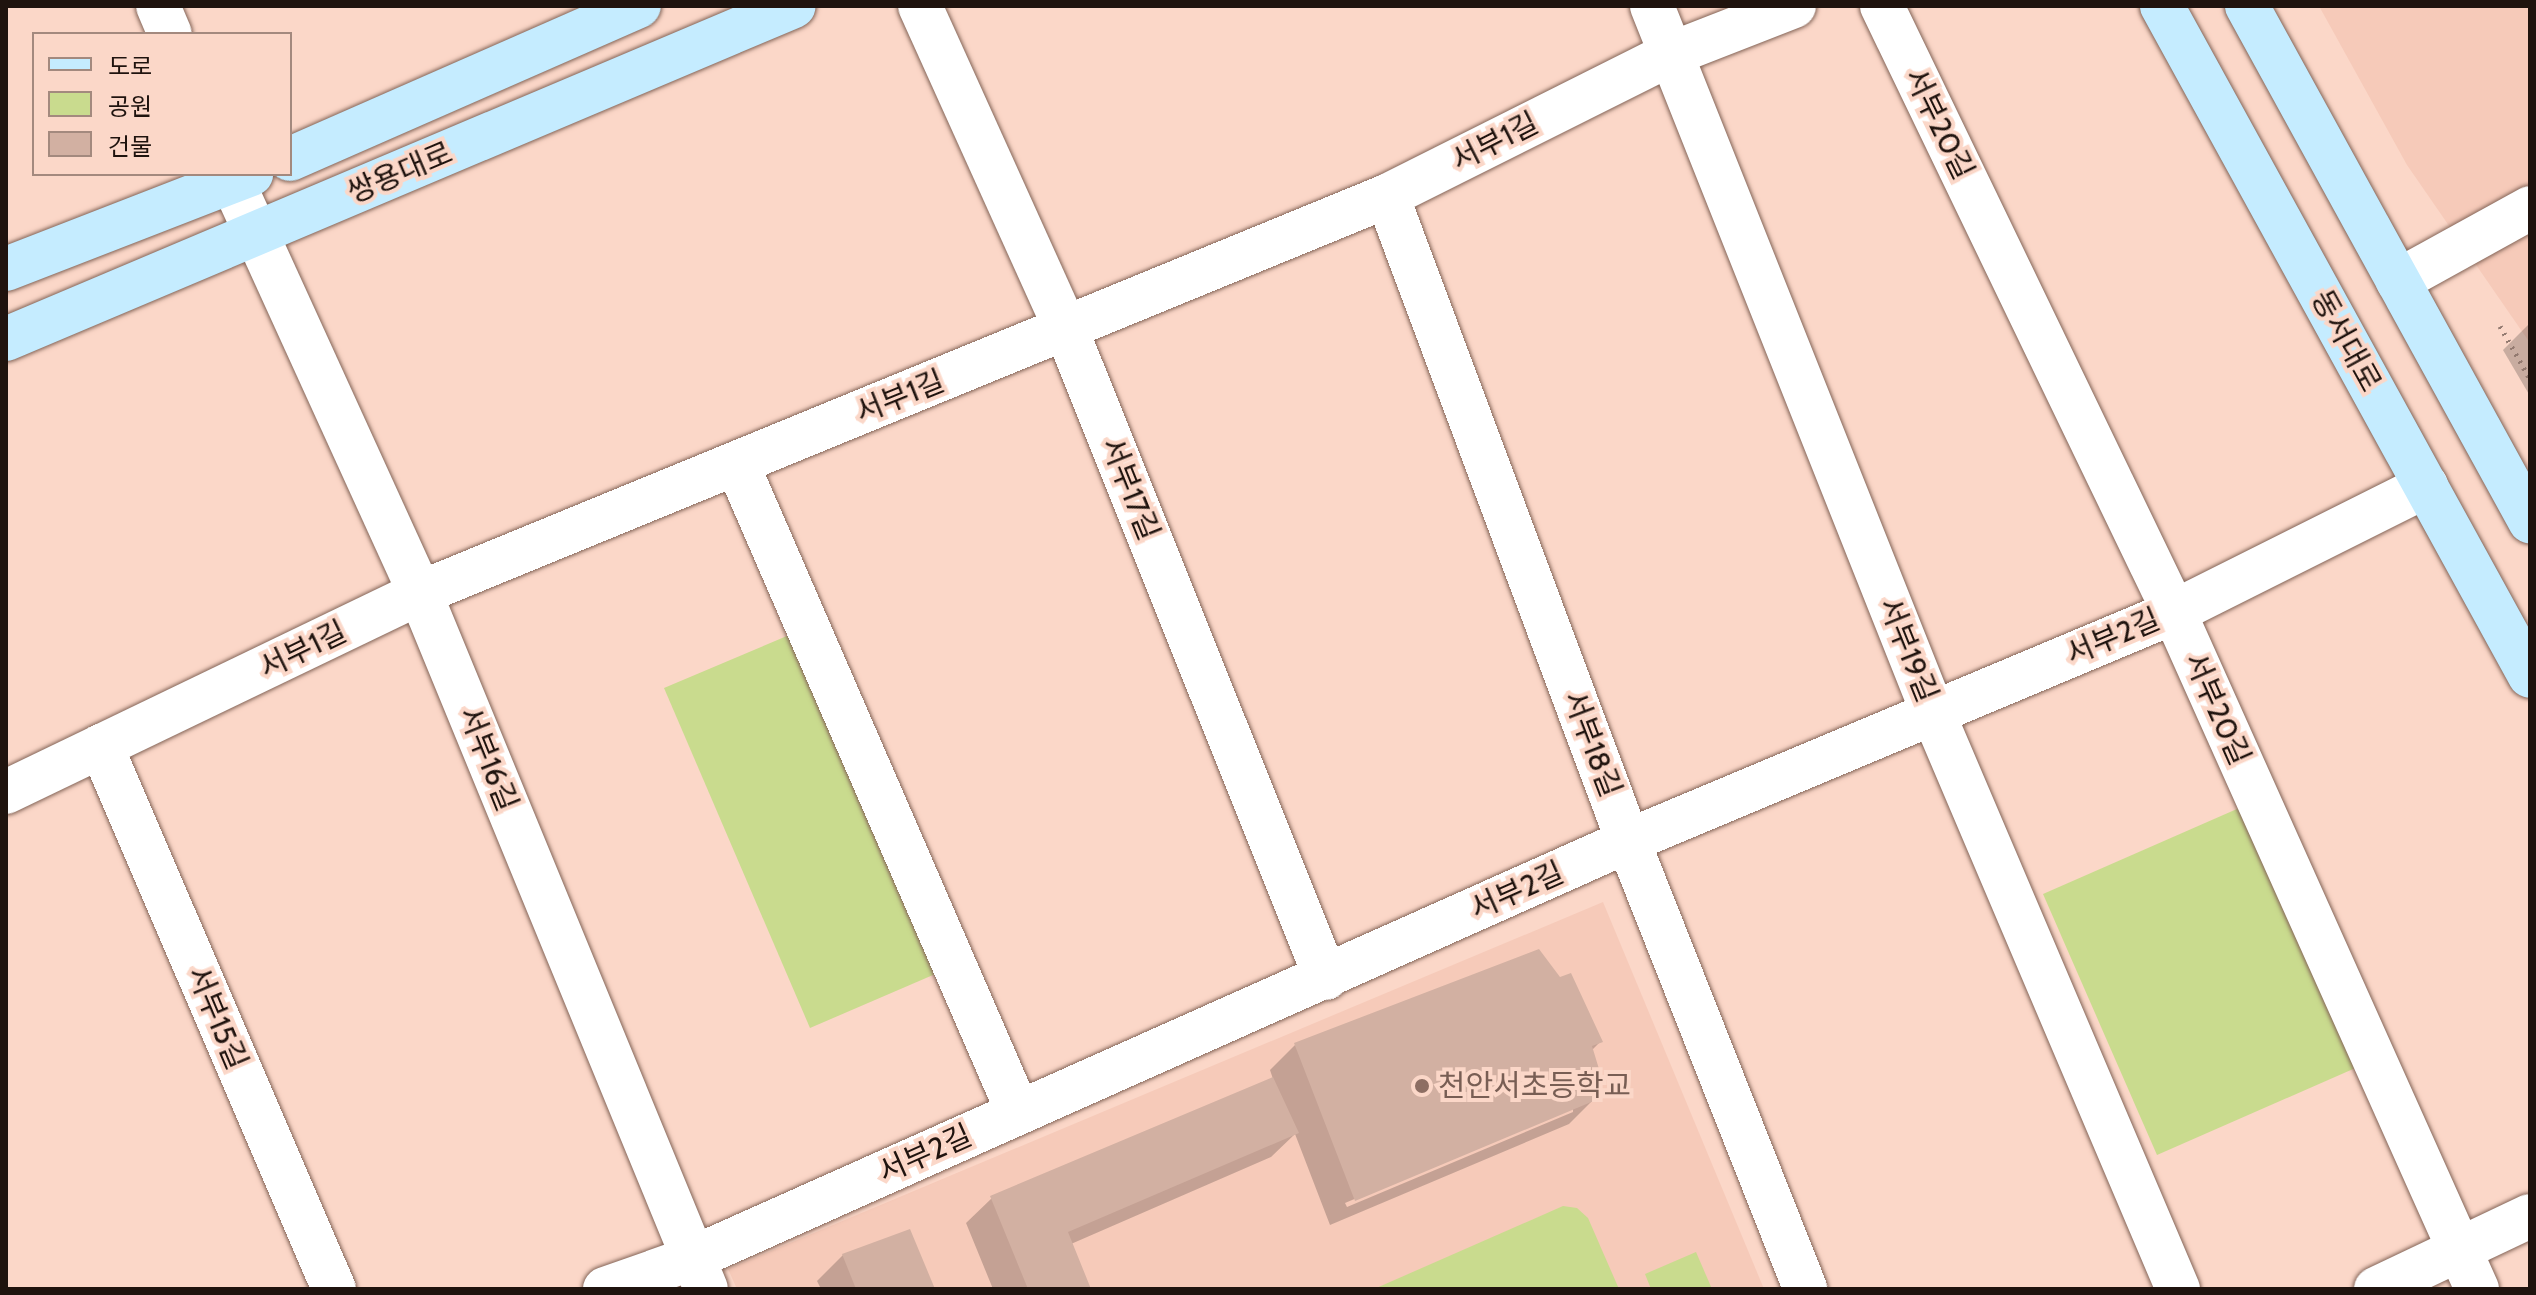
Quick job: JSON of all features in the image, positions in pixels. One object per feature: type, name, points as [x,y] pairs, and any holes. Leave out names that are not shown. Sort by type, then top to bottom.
[{"type":"main road","name":"쌍용대로","points":[[292,158],[639,6]]},
{"type":"main road","name":"쌍용대로","points":[[6,339],[794,6]]},
{"type":"main road","name":"동서대로","points":[[2162,6],[2530,676]]},
{"type":"main road","points":[[2247,6],[2530,521]]},
{"type":"main road","points":[[6,269],[238,176]]},
{"type":"street","points":[[158,6],[169,32]]},
{"type":"street","name":"서부17길","points":[[920,6],[1066,329],[1326,978]]},
{"type":"street","name":"서부19길","points":[[1652,6],[1933,713],[2178,1289]]},
{"type":"street","name":"서부1길","points":[[6,792],[420,593],[1387,196],[1671,54],[1794,6]]},
{"type":"street","name":"서부20길","points":[[1882,6],[2174,612],[2477,1289]]},
{"type":"street","name":"서부16길","points":[[238,176],[257,234],[420,593],[699,1274]]},
{"type":"street","name":"서부18길","points":[[1387,196],[1628,841],[1805,1289]]},
{"type":"street","points":[[2398,281],[2530,208]]},
{"type":"street","points":[[737,464],[1018,1112]]},
{"type":"street","name":"서부2길","points":[[605,1289],[699,1274],[1018,1112],[1326,978],[1628,841],[2174,612],[2426,486]]},
{"type":"street","name":"서부15길","points":[[101,746],[334,1289]]},
{"type":"street","points":[[2376,1289],[2530,1216]]},
{"type":"path","points":[[2500,326],[2530,379]]},
{"type":"shaded area","points":[[2319,6],[2530,6],[2530,343],[2407,165]]},
{"type":"shaded area","name":"천안서초등학교","points":[[1603,902],[1764,1289],[737,1289],[728,1269]]},
{"type":"green space","points":[[794,633],[940,972],[810,1028],[664,688]]},
{"type":"green space","points":[[2246,805],[2360,1066],[2157,1155],[2043,894]]},
{"type":"green space","points":[[1563,1206],[1577,1208],[1588,1218],[1619,1289],[1374,1289]]},
{"type":"green space","points":[[1696,1252],[1712,1289],[1651,1289],[1645,1274]]},
{"type":"building","points":[[1539,949],[1560,977],[1571,973],[1603,1042],[1592,1046],[1599,1069],[1596,1100],[1355,1201],[1294,1043]]},
{"type":"building","points":[[1273,1077],[1299,1133],[1068,1232],[1091,1289],[1028,1289],[990,1196]]},
{"type":"building","points":[[910,1229],[935,1289],[856,1289],[842,1254]]},
{"type":"place","name":"천안서초등학교","points":[[1422,1086]]}]
